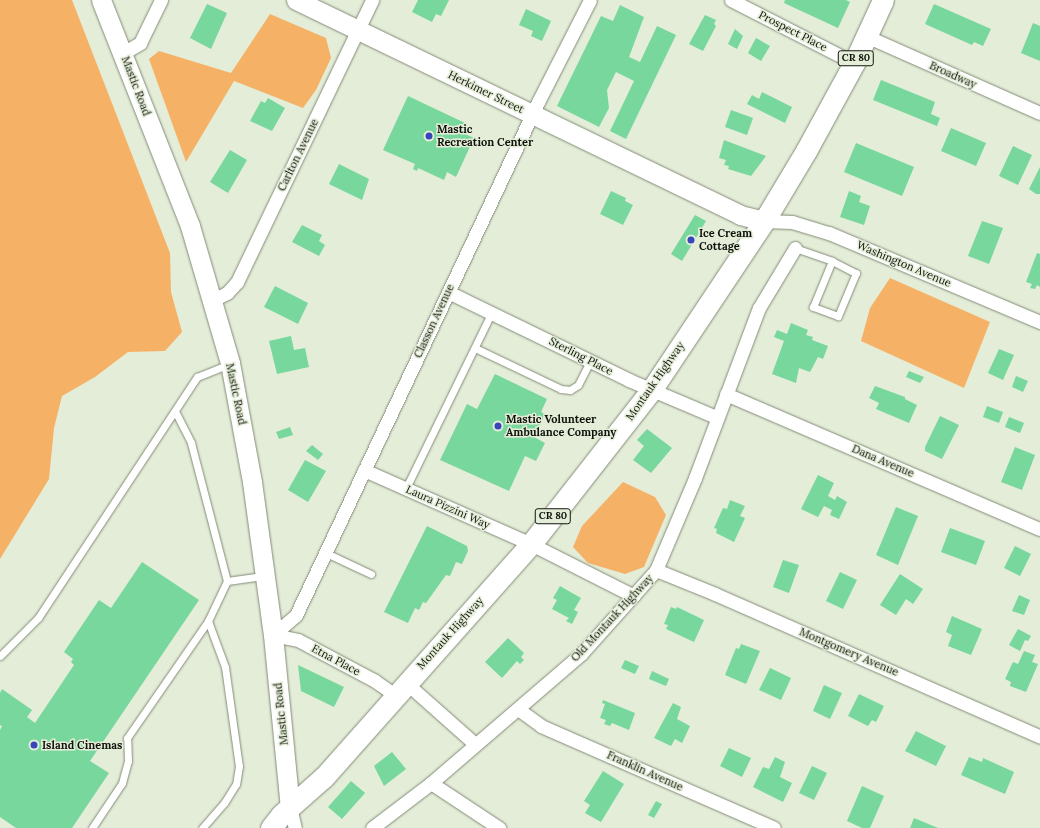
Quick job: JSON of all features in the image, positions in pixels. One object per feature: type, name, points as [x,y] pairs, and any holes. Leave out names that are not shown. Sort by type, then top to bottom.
[{"type":"main road","name":"Mastic Road","points":[[102,0],[175,185],[213,300],[230,364],[252,482],[263,576],[273,635],[290,807]]},
{"type":"main road","name":"Herkimer Street","points":[[296,0],[740,215],[764,221]]},
{"type":"main road","name":"Montauk Highway","points":[[271,828],[290,807],[324,777],[400,689],[531,544],[652,389],[764,221],[854,63],[883,0]]},
{"type":"street","points":[[123,53],[140,43],[161,0]]},
{"type":"street","name":"Carlton Avenue","points":[[213,300],[227,292],[237,282],[372,0]]},
{"type":"street","name":"Classon Avenue","points":[[273,635],[296,616],[324,552],[532,115],[590,0]]},
{"type":"street","name":"Prospect Place","points":[[731,0],[854,63]]},
{"type":"street","name":"Broadway","points":[[866,36],[1040,113]]},
{"type":"street","name":"Washington Avenue","points":[[764,221],[792,222],[829,233],[1040,322]]},
{"type":"street","name":"Old Montauk Highway","points":[[372,828],[431,783],[580,654],[656,570],[695,478],[716,417],[760,308],[794,248]]},
{"type":"street","name":"Sterling Place","points":[[448,292],[652,389],[716,417]]},
{"type":"street","name":"Dana Avenue","points":[[726,394],[1040,529]]},
{"type":"street","name":"Laura Pizzini Way","points":[[364,470],[531,544]]},
{"type":"street","points":[[531,544],[634,596]]},
{"type":"street","name":"Montgomery Avenue","points":[[656,570],[723,597],[1040,736]]},
{"type":"street","name":"Etna Place","points":[[273,635],[298,640],[375,681],[400,689],[475,744]]},
{"type":"street","name":"Franklin Avenue","points":[[518,709],[541,726],[774,828]]},
{"type":"street","points":[[431,783],[499,828]]},
{"type":"street","points":[[290,807],[295,828]]},
{"type":"lane","points":[[794,248],[832,261],[856,273],[838,316],[813,307],[832,261]]},
{"type":"lane","points":[[406,488],[492,312]]},
{"type":"lane","points":[[475,348],[561,389],[570,390],[578,385],[591,360]]},
{"type":"lane","points":[[0,656],[38,618],[197,377],[230,364]]},
{"type":"lane","points":[[92,828],[122,783],[128,761],[127,738],[208,621],[227,581],[191,443],[175,411]]},
{"type":"lane","points":[[324,552],[371,574]]},
{"type":"lane","points":[[227,581],[263,576]]},
{"type":"lane","points":[[202,828],[224,803],[236,784],[239,766],[225,667],[208,621]]},
{"type":"shaded area","points":[[0,0],[72,0],[170,253],[171,292],[182,332],[165,351],[128,352],[95,377],[62,396],[54,428],[49,479],[0,559]]},
{"type":"shaded area","points":[[270,14],[326,38],[331,58],[316,90],[303,108],[234,81],[186,162],[149,59],[159,51],[231,73]]},
{"type":"shaded area","points":[[890,278],[990,322],[964,388],[861,341],[870,308]]},
{"type":"shaded area","points":[[623,482],[655,497],[666,515],[644,567],[625,574],[588,563],[573,547],[582,526]]},
{"type":"building","points":[[418,0],[449,0],[441,16],[436,14],[432,22],[412,12]]},
{"type":"building","points":[[785,0],[846,0],[850,2],[838,28],[784,3]]},
{"type":"building","points":[[207,4],[227,13],[211,49],[190,38]]},
{"type":"building","points":[[934,4],[991,29],[983,46],[974,42],[972,45],[925,24]]},
{"type":"building","points":[[620,5],[644,17],[629,57],[640,62],[657,26],[676,35],[626,139],[610,131],[634,81],[616,72],[607,90],[609,108],[599,127],[557,106],[601,16],[613,21]]},
{"type":"building","points":[[526,9],[551,21],[542,41],[531,36],[533,31],[519,25]]},
{"type":"building","points":[[705,15],[716,20],[714,24],[716,26],[703,51],[689,44]]},
{"type":"building","points":[[1033,23],[1040,26],[1040,61],[1021,53]]},
{"type":"building","points":[[735,29],[743,36],[737,49],[728,44]]},
{"type":"building","points":[[756,38],[770,46],[761,61],[748,53]]},
{"type":"building","points":[[881,80],[935,102],[931,114],[940,118],[937,126],[873,100]]},
{"type":"building","points":[[762,92],[792,107],[785,123],[747,104],[752,95],[759,99]]},
{"type":"building","name":"Mastic Recreation Center","points":[[408,96],[465,123],[463,133],[474,138],[456,177],[447,172],[444,180],[418,168],[417,171],[413,169],[415,164],[383,150]]},
{"type":"building","points":[[268,98],[285,108],[272,131],[250,121],[261,101],[265,103]]},
{"type":"building","points":[[731,110],[753,118],[747,135],[725,127]]},
{"type":"building","points":[[951,128],[986,143],[976,166],[941,151]]},
{"type":"building","points":[[724,140],[766,156],[751,176],[728,169],[729,166],[724,165],[726,160],[719,158]]},
{"type":"building","points":[[856,143],[914,167],[902,196],[844,172]]},
{"type":"building","points":[[1013,146],[1032,155],[1018,185],[999,176]]},
{"type":"building","points":[[230,150],[247,160],[228,193],[210,182]]},
{"type":"building","points":[[339,164],[369,179],[362,200],[329,184]]},
{"type":"building","points":[[1040,167],[1040,194],[1036,194],[1029,189]]},
{"type":"building","points":[[611,191],[626,198],[625,201],[633,205],[623,225],[600,214]]},
{"type":"building","points":[[849,191],[861,196],[859,202],[870,206],[864,225],[840,217]]},
{"type":"building","points":[[695,215],[706,221],[682,261],[671,254]]},
{"type":"building","points":[[982,221],[1003,228],[989,264],[968,256]]},
{"type":"building","points":[[302,225],[322,235],[319,241],[325,245],[319,256],[292,242]]},
{"type":"building","points":[[1037,253],[1040,254],[1040,287],[1037,285],[1035,289],[1030,288],[1032,284],[1026,282]]},
{"type":"building","points":[[275,286],[308,303],[298,324],[264,307]]},
{"type":"building","points":[[791,323],[808,330],[806,335],[813,337],[812,340],[828,346],[823,359],[818,357],[810,372],[799,368],[796,383],[772,374],[784,341],[774,337],[777,330],[787,334]]},
{"type":"building","points":[[291,336],[294,350],[305,348],[309,367],[277,374],[269,341]]},
{"type":"building","points":[[999,349],[1014,355],[1003,380],[988,373]]},
{"type":"building","points":[[909,371],[924,377],[920,383],[906,377]]},
{"type":"building","name":"Mastic Volunteer Ambulance Company","points":[[495,374],[547,399],[541,412],[545,414],[534,437],[545,443],[536,461],[525,456],[509,491],[440,460],[467,404],[477,409]]},
{"type":"building","points":[[1016,376],[1028,381],[1023,392],[1012,387]]},
{"type":"building","points":[[875,386],[905,397],[905,399],[917,405],[909,423],[876,409],[879,403],[869,398]]},
{"type":"building","points":[[987,406],[1003,412],[999,423],[983,417]]},
{"type":"building","points":[[940,416],[959,425],[942,459],[925,451],[925,447]]},
{"type":"building","points":[[1009,417],[1024,423],[1020,433],[1005,427]]},
{"type":"building","points":[[290,427],[293,435],[279,439],[276,432]]},
{"type":"building","points":[[647,429],[672,448],[651,473],[633,460],[644,446],[637,440]]},
{"type":"building","points":[[312,445],[323,454],[318,460],[306,451]]},
{"type":"building","points":[[1015,447],[1035,455],[1022,490],[1001,482]]},
{"type":"building","points":[[305,460],[326,471],[308,502],[288,490]]},
{"type":"building","points":[[818,475],[834,483],[828,496],[835,500],[837,496],[847,502],[839,519],[830,515],[832,510],[824,506],[818,517],[801,509]]},
{"type":"building","points":[[730,500],[745,506],[740,516],[745,518],[734,542],[716,533],[717,529],[714,528],[723,508],[727,509]]},
{"type":"building","points":[[896,507],[918,516],[898,565],[876,555]]},
{"type":"building","points":[[427,526],[467,546],[468,551],[462,564],[456,562],[450,576],[446,575],[426,603],[423,602],[419,610],[415,608],[408,623],[384,612]]},
{"type":"building","points":[[950,528],[985,541],[976,565],[941,552]]},
{"type":"building","points":[[1015,546],[1031,554],[1020,576],[1004,568]]},
{"type":"building","points":[[783,560],[799,565],[789,593],[773,587]]},
{"type":"building","points":[[142,562],[199,600],[90,761],[109,773],[72,828],[16,828],[0,817],[0,730],[2,726],[0,725],[0,693],[2,689],[32,710],[27,717],[35,723],[74,665],[71,662],[73,659],[64,652],[99,600],[111,608]]},
{"type":"building","points":[[840,572],[857,580],[843,609],[826,601]]},
{"type":"building","points":[[900,574],[923,589],[913,604],[906,599],[896,615],[880,605]]},
{"type":"building","points":[[560,586],[581,598],[574,610],[578,612],[572,624],[566,621],[569,618],[552,609],[557,600],[553,598]]},
{"type":"building","points":[[1019,595],[1030,600],[1024,615],[1012,611]]},
{"type":"building","points":[[671,607],[676,609],[677,607],[704,620],[694,642],[666,629],[668,625],[664,624]]},
{"type":"building","points":[[952,616],[982,629],[971,655],[948,646],[952,635],[946,632]]},
{"type":"building","points":[[1018,629],[1031,636],[1028,641],[1025,640],[1020,651],[1009,645]]},
{"type":"building","points":[[508,638],[524,653],[521,657],[524,660],[520,664],[517,661],[502,678],[485,662]]},
{"type":"building","points":[[741,644],[760,651],[746,684],[725,675],[736,648],[739,649]]},
{"type":"building","points":[[1024,651],[1035,655],[1032,662],[1038,664],[1026,692],[1010,686],[1011,682],[1005,679],[1013,662],[1018,664]]},
{"type":"building","points":[[625,660],[639,666],[635,674],[621,668]]},
{"type":"building","points":[[298,665],[344,687],[334,707],[301,691]]},
{"type":"building","points":[[770,668],[791,678],[781,700],[759,690]]},
{"type":"building","points":[[652,671],[669,679],[666,686],[649,679]]},
{"type":"building","points":[[824,685],[842,693],[830,719],[813,711]]},
{"type":"building","points":[[859,694],[884,706],[876,722],[872,720],[868,726],[848,716]]},
{"type":"building","points":[[603,700],[635,713],[629,730],[612,723],[610,726],[604,724],[606,720],[600,718],[605,704],[602,703]]},
{"type":"building","points":[[673,703],[681,707],[677,719],[690,726],[682,743],[675,739],[671,746],[654,738]]},
{"type":"building","points":[[916,731],[946,746],[936,766],[905,751]]},
{"type":"building","points":[[729,748],[751,758],[742,777],[720,766]]},
{"type":"building","points":[[392,752],[406,769],[384,786],[374,766]]},
{"type":"building","points":[[775,757],[785,762],[780,777],[792,783],[783,802],[753,787],[763,767],[769,769]]},
{"type":"building","points":[[969,757],[982,762],[983,758],[1014,772],[1005,794],[961,775]]},
{"type":"building","points":[[812,766],[827,773],[814,800],[799,793]]},
{"type":"building","points":[[603,771],[624,784],[601,822],[585,813],[590,805],[584,801]]},
{"type":"building","points":[[351,781],[365,793],[342,819],[328,807]]},
{"type":"building","points":[[862,786],[884,796],[870,828],[862,828],[847,821]]},
{"type":"building","points":[[656,801],[662,804],[654,818],[648,815]]},
{"type":"building","points":[[914,818],[938,828],[910,828]]},
{"type":"place","name":"Mastic Recreation Center","points":[[429,136]]},
{"type":"place","name":"Ice Cream Cottage","points":[[691,240]]},
{"type":"place","name":"Mastic Volunteer Ambulance Company","points":[[498,426]]},
{"type":"place","name":"Island Cinemas","points":[[34,745]]}]
